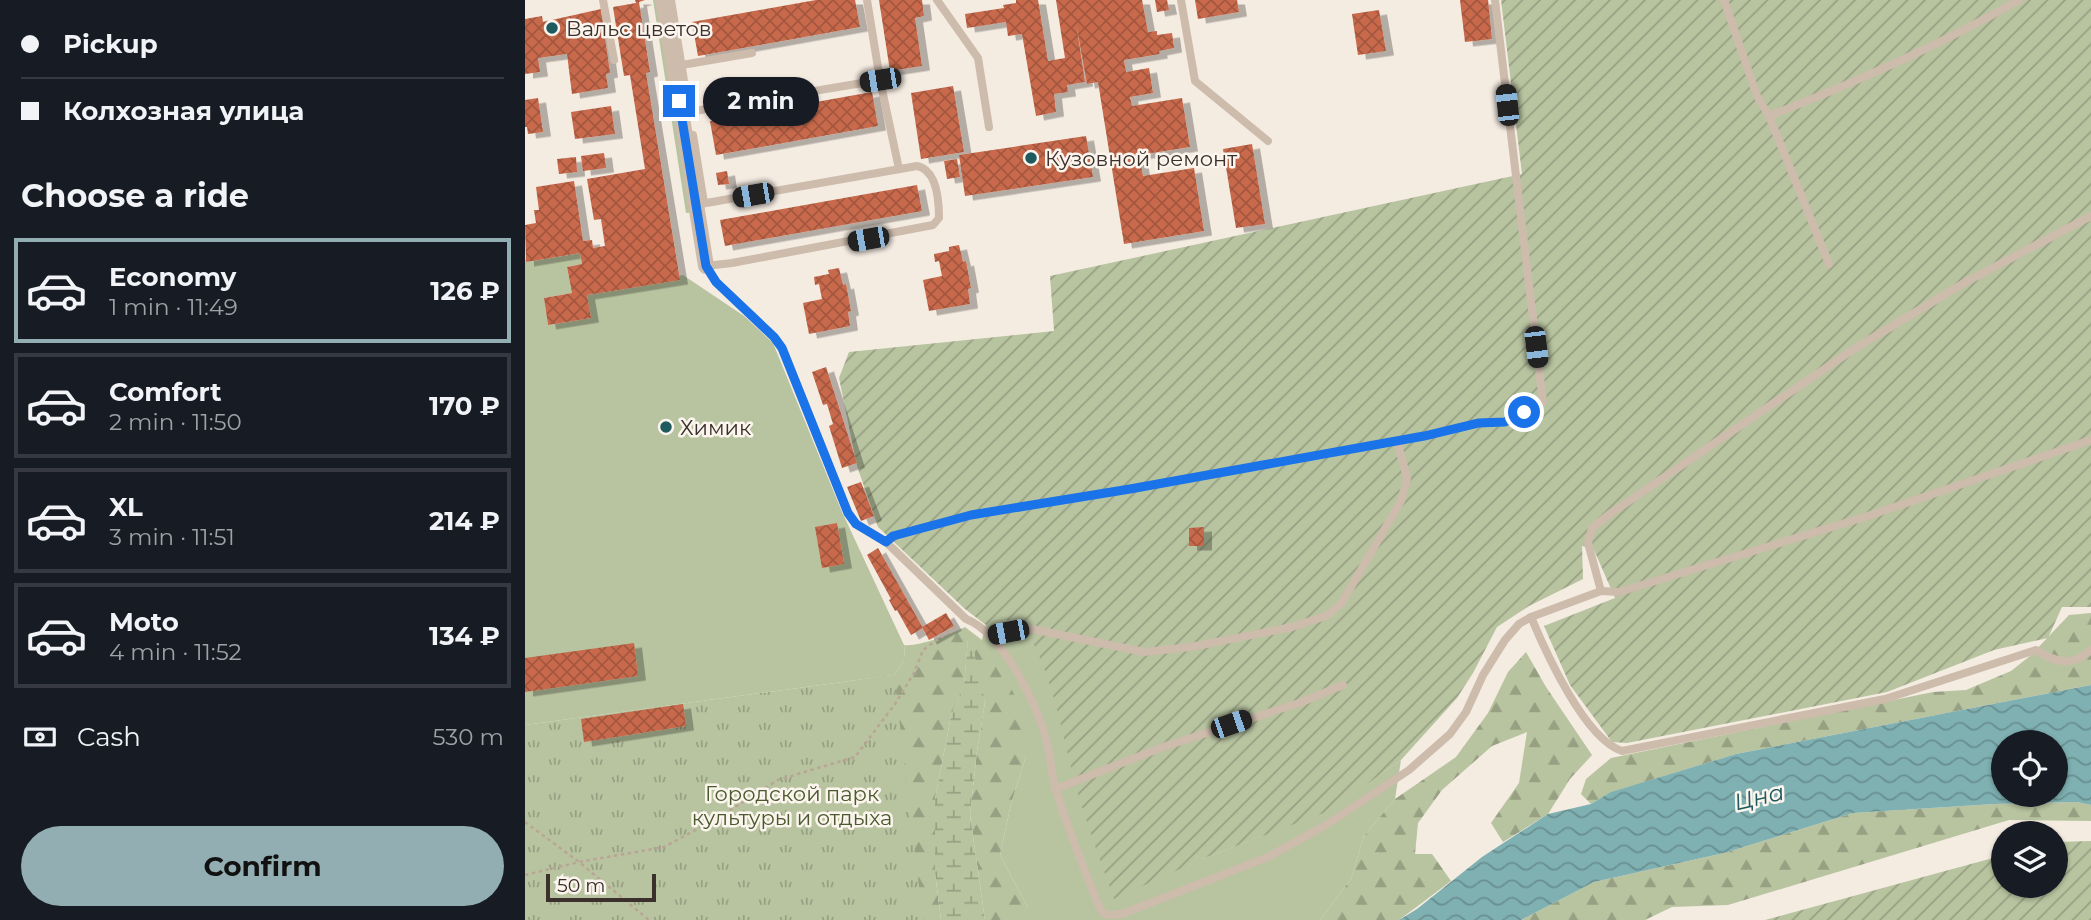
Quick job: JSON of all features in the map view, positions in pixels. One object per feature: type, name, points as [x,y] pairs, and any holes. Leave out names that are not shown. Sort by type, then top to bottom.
[{"type":"street","points":[[663,0],[700,204],[706,266]]},
{"type":"lane","points":[[603,0],[614,60]]},
{"type":"lane","points":[[671,0],[700,204],[917,166],[925,167],[930,172],[939,203],[939,218],[933,225],[706,266],[716,282],[774,337],[782,348],[848,513],[856,524],[886,542],[966,619],[976,623],[1013,666],[1038,713],[1047,743],[1055,789],[1098,907],[1106,915],[1122,914],[1268,857],[1326,825],[1409,770],[1450,734],[1466,712],[1483,675],[1505,640],[1519,624],[1531,617],[1601,591],[1619,592],[1855,520],[2091,440]]},
{"type":"lane","points":[[867,0],[880,80],[899,169]]},
{"type":"lane","points":[[937,0],[978,58],[989,127]]},
{"type":"lane","points":[[1181,0],[1195,81],[1268,141]]},
{"type":"lane","points":[[886,542],[893,536],[971,515],[1397,441],[1478,423],[1505,422],[1543,402],[1495,0]]},
{"type":"lane","points":[[1724,0],[1757,96],[1769,116],[1829,264]]},
{"type":"lane","points":[[1769,116],[1815,98],[1979,23],[2019,0]]},
{"type":"lane","points":[[682,65],[753,53]]},
{"type":"lane","points":[[689,112],[880,80]]},
{"type":"lane","points":[[1601,591],[1588,543],[1592,528],[1611,513],[1854,349],[1964,283],[2091,216]]},
{"type":"lane","points":[[989,636],[1027,628],[1144,652],[1216,642],[1292,627],[1326,616],[1341,604],[1401,501],[1407,478],[1397,441]]},
{"type":"lane","points":[[1531,617],[1566,690],[1609,747],[1622,751],[1885,699],[2036,650],[2056,662],[2081,659],[2091,650]]},
{"type":"lane","points":[[1055,789],[1163,747],[1302,702],[1343,685]]},
{"type":"path","points":[[525,876],[579,862],[664,847],[716,820],[778,780],[855,757],[895,704],[914,673],[923,650],[966,619]]},
{"type":"path","points":[[525,822],[579,862],[649,920]]},
{"type":"green space","points":[[653,0],[659,0],[693,212],[686,213]]},
{"type":"green space","points":[[1501,0],[2091,0],[2091,607],[2062,607],[2048,638],[1994,650],[1887,692],[1627,743],[1612,742],[1570,685],[1544,626],[1615,598],[1594,550],[1582,546],[1583,579],[1529,606],[1497,627],[1457,698],[1401,760],[1329,811],[1202,859],[1114,899],[1080,801],[1048,680],[1022,624],[1006,620],[986,625],[965,609],[878,527],[857,466],[839,378],[849,352],[1054,331],[1050,276],[1522,174]]},
{"type":"green space","name":"Химик","points":[[580,253],[582,264],[567,267],[572,293],[544,298],[548,325],[590,318],[587,295],[683,275],[744,316],[773,343],[842,512],[904,645],[905,659],[894,675],[525,725],[525,257],[526,262]]},
{"type":"green space","points":[[2091,613],[2091,685],[1736,754],[1612,792],[1591,804],[1581,794],[1586,779],[1611,758],[1933,692],[1966,690],[2011,671],[2030,656],[2069,615]]},
{"type":"green space","points":[[1006,620],[1022,624],[1202,859],[1329,810],[1401,760],[1395,799],[1364,836],[1351,879],[1320,920],[1028,920],[1028,908],[1000,855],[1011,804],[1026,756],[982,640],[986,624]]},
{"type":"green space","points":[[965,627],[982,640],[1003,669],[1019,706],[1026,756],[1011,804],[1000,855],[1028,908],[1028,920],[985,920],[970,815],[985,702],[968,640],[964,685],[951,716],[935,799],[935,873],[941,920],[737,920],[857,680],[894,675],[905,659],[904,645],[926,642]]},
{"type":"green space","points":[[968,639],[972,641],[985,702],[970,815],[985,920],[941,920],[935,873],[935,799],[951,716],[964,684]]},
{"type":"green space","points":[[1526,652],[1592,755],[1570,779],[1548,814],[1503,842],[1491,823],[1519,783],[1527,732],[1492,746],[1442,790],[1418,823],[1415,854],[1432,854],[1451,881],[1399,920],[1320,920],[1351,879],[1364,836],[1395,799],[1456,757],[1488,713],[1508,672]]},
{"type":"green space","name":"Городской парк культуры и отдыха","points":[[894,675],[923,920],[525,920],[525,725]]},
{"type":"green space","points":[[2068,802],[2091,805],[2091,821],[1991,821],[1991,825],[1728,905],[1672,907],[1645,920],[1521,920],[1594,882],[1724,853],[1853,813],[1991,804],[1991,807],[2068,807]]},
{"type":"green space","points":[[2091,841],[2091,920],[1765,920],[1991,859],[1991,898],[2068,898],[2068,842]]},
{"type":"water","name":"Цна","points":[[2091,685],[2091,805],[2068,802],[2068,730],[1991,730],[1991,804],[1853,813],[1724,853],[1594,882],[1521,920],[1399,920],[1417,909],[1482,857],[1548,814],[1591,804],[1611,792],[1736,754]]},
{"type":"building","points":[[635,0],[645,0],[639,2],[650,72],[646,73],[680,280],[587,295],[591,318],[548,325],[544,298],[572,293],[567,267],[582,264],[580,253],[526,262],[525,225],[536,223],[534,210],[539,210],[536,187],[574,181],[583,241],[592,240],[593,248],[605,246],[601,219],[594,220],[587,179],[645,169],[630,75],[624,76],[613,7],[636,3]]},
{"type":"building","points":[[816,0],[855,0],[860,27],[698,56],[692,22]]},
{"type":"building","points":[[879,0],[922,0],[924,16],[915,18],[922,66],[890,71]]},
{"type":"building","points":[[1016,0],[1038,0],[1048,61],[1065,58],[1056,0],[1142,0],[1148,32],[1157,31],[1157,35],[1172,33],[1174,48],[1159,51],[1160,54],[1124,60],[1126,72],[1149,68],[1153,93],[1130,97],[1132,106],[1182,98],[1190,147],[1139,155],[1143,176],[1194,168],[1204,231],[1124,244],[1098,82],[1087,84],[1076,23],[1085,82],[1067,85],[1068,92],[1054,94],[1056,112],[1036,116],[1022,34],[1008,36],[1006,22],[967,28],[965,14],[1004,8],[1003,5],[1016,3]]},
{"type":"building","points":[[1155,0],[1167,0],[1169,10],[1157,12]]},
{"type":"building","points":[[1195,0],[1237,0],[1239,12],[1198,19]]},
{"type":"building","points":[[1460,0],[1488,0],[1492,39],[1465,42]]},
{"type":"building","points":[[601,9],[610,73],[606,74],[608,88],[572,94],[567,54],[538,58],[540,72],[525,74],[525,19],[542,16],[543,22]]},
{"type":"building","points":[[1379,10],[1386,51],[1358,55],[1352,14]]},
{"type":"building","points":[[953,86],[964,152],[921,159],[911,93]]},
{"type":"building","points":[[872,92],[878,126],[716,155],[710,121]]},
{"type":"building","points":[[538,98],[543,132],[528,134],[525,127],[525,100]]},
{"type":"building","points":[[611,106],[615,134],[575,139],[571,112]]},
{"type":"building","points":[[1086,136],[1093,177],[965,196],[959,155]]},
{"type":"building","points":[[1252,144],[1265,224],[1236,228],[1223,149]]},
{"type":"building","points":[[604,153],[606,168],[583,171],[581,156]]},
{"type":"building","points":[[576,157],[577,172],[559,174],[557,159]]},
{"type":"building","points":[[957,159],[960,177],[947,179],[944,161]]},
{"type":"building","points":[[727,171],[729,184],[718,185],[716,173]]},
{"type":"building","points":[[917,185],[922,211],[725,246],[720,220]]},
{"type":"building","points":[[959,245],[963,262],[966,261],[971,288],[968,289],[970,304],[929,311],[923,280],[942,276],[939,261],[935,262],[934,254],[949,251],[949,247]]},
{"type":"building","points":[[839,268],[843,285],[846,284],[851,311],[848,312],[850,326],[809,334],[803,303],[822,299],[819,284],[815,285],[814,277],[829,274],[828,270]]},
{"type":"building","points":[[826,367],[857,463],[842,468],[829,426],[833,424],[827,404],[823,405],[812,372]]},
{"type":"building","points":[[861,482],[874,516],[861,521],[847,487]]},
{"type":"building","points":[[837,523],[844,564],[822,568],[815,527]]},
{"type":"building","points":[[1204,527],[1204,546],[1189,546],[1189,528]]},
{"type":"building","points":[[878,548],[923,628],[911,635],[897,610],[895,611],[867,555]]},
{"type":"building","points":[[946,613],[954,626],[929,640],[922,627]]},
{"type":"building","points":[[634,643],[638,676],[525,692],[525,658]]},
{"type":"building","points":[[683,704],[686,726],[584,742],[581,719]]},
{"type":"place","name":"Вальс цветов","points":[[552,28]]},
{"type":"place","name":"Кузовной ремонт","points":[[1031,158]]},
{"type":"place","name":"Химик","points":[[666,427]]},
{"type":"route","points":[[679,101],[706,266],[716,282],[774,337],[782,348],[848,513],[856,524],[886,542],[893,536],[971,515],[1424,436],[1478,423],[1505,422],[1524,412]]}]
